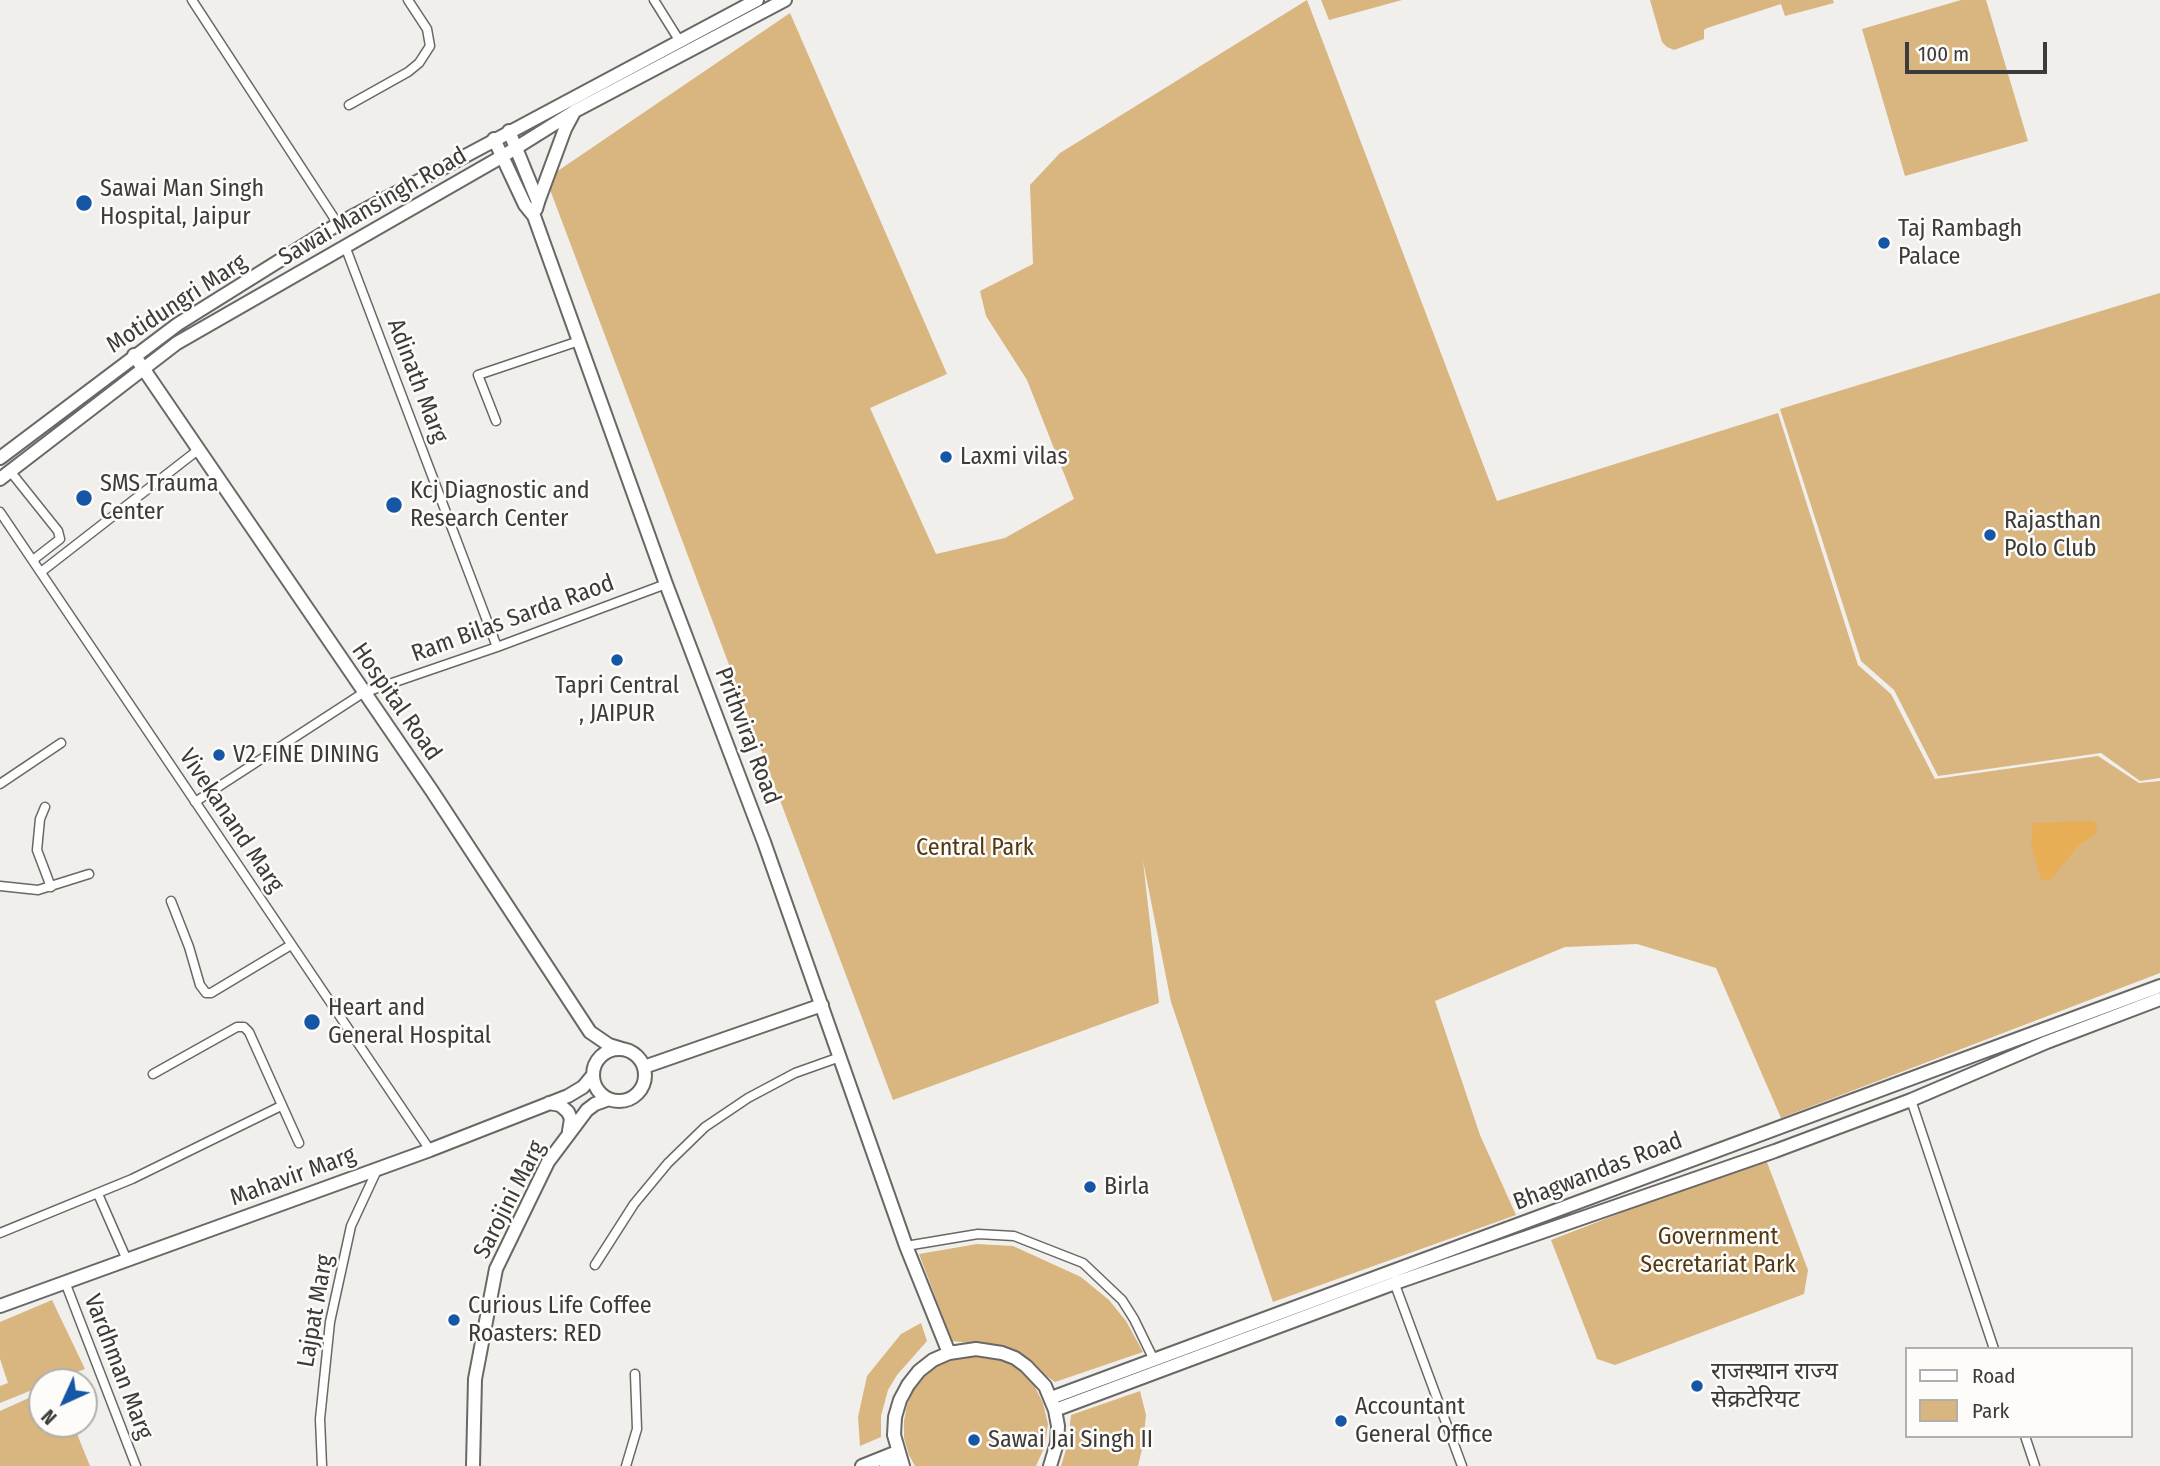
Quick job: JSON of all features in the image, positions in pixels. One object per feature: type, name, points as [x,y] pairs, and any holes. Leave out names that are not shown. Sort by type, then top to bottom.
[{"type":"street","points":[[192,0],[338,224]]},
{"type":"street","points":[[349,105],[408,72],[419,63],[430,46],[427,29],[408,0]]},
{"type":"street","points":[[654,0],[679,40]]},
{"type":"street","name":"Motidungri Marg","points":[[0,458],[178,324],[338,224],[757,0]]},
{"type":"street","name":"Sawai Mansingh Road","points":[[5,475],[177,343],[503,156],[575,111],[785,0]]},
{"type":"street","points":[[534,216],[565,129],[575,111]]},
{"type":"street","points":[[509,131],[538,202]]},
{"type":"street","name":"Prithviraj Road","points":[[494,139],[525,205],[534,216],[666,584],[764,842],[906,1246],[949,1353]]},
{"type":"street","name":"Adinath Marg","points":[[345,246],[497,647]]},
{"type":"street","points":[[496,421],[478,375],[579,341]]},
{"type":"street","name":"Hospital Road","points":[[134,355],[432,791],[590,1032],[609,1045],[622,1049]]},
{"type":"street","points":[[41,572],[198,450]]},
{"type":"street","points":[[5,475],[58,531],[60,539],[33,560]]},
{"type":"street","name":"Vivekanand Marg","points":[[0,512],[430,1150]]},
{"type":"street","name":"Ram Bilas Sarda Raod","points":[[195,802],[363,693],[666,584]]},
{"type":"street","points":[[0,784],[61,743]]},
{"type":"street","points":[[45,807],[40,819],[37,850],[51,887]]},
{"type":"street","points":[[0,886],[38,890],[89,874]]},
{"type":"street","points":[[172,901],[205,993],[211,993],[291,945]]},
{"type":"street","name":"Bhagwandas Road","points":[[1053,1404],[1393,1278],[2160,986]]},
{"type":"street","name":"Bhagwandas Road","points":[[1053,1404],[1154,1360],[1775,1151],[1911,1100],[2047,1042],[2160,999]]},
{"type":"street","points":[[644,1067],[822,1005]]},
{"type":"street","points":[[152,1074],[237,1027],[244,1027],[249,1032],[299,1143]]},
{"type":"street","points":[[590,1032],[599,1058],[593,1075],[597,1089],[609,1099],[626,1100],[640,1091],[645,1076],[644,1067],[636,1055],[622,1049],[614,1049],[599,1058]]},
{"type":"street","points":[[595,1265],[634,1204],[668,1163],[705,1127],[760,1091],[795,1073],[840,1057]]},
{"type":"street","name":"Mahavir Marg","points":[[0,1306],[430,1150],[549,1103],[583,1087],[593,1075]]},
{"type":"street","name":"Sarojini Marg","points":[[472,1466],[475,1379],[496,1269],[548,1162],[587,1110],[609,1099]]},
{"type":"street","points":[[1911,1100],[1993,1347]]},
{"type":"street","points":[[549,1103],[560,1105],[568,1112],[571,1119],[569,1132]]},
{"type":"street","points":[[0,1233],[98,1194],[281,1106]]},
{"type":"street","name":"Lajpat Marg","points":[[322,1466],[320,1419],[330,1322],[351,1226],[378,1168]]},
{"type":"street","points":[[98,1194],[127,1260]]},
{"type":"street","points":[[906,1246],[978,1234],[1014,1236],[1083,1263],[1122,1300],[1154,1360]]},
{"type":"street","points":[[1393,1278],[1462,1466]]},
{"type":"street","name":"Vardhman Marg","points":[[65,1282],[135,1466]]},
{"type":"street","points":[[900,1460],[894,1435],[895,1417],[908,1385],[919,1371],[933,1360],[949,1353],[976,1349],[1002,1353],[1026,1366],[1045,1386],[1053,1404],[1057,1443],[1050,1466]]},
{"type":"street","points":[[626,1466],[637,1429],[635,1374]]},
{"type":"street","points":[[2026,1438],[2035,1466]]},
{"type":"street","points":[[862,1466],[900,1460]]},
{"type":"street","points":[[886,1466],[900,1460]]},
{"type":"green space","name":"Central Park","points":[[1307,0],[1497,501],[1778,413],[1858,665],[1891,694],[1935,779],[2098,756],[2139,783],[2160,781],[2160,973],[1781,1118],[1716,968],[1637,944],[1565,947],[1435,1001],[1480,1135],[1516,1215],[1273,1302],[1171,1002],[1143,861],[1159,1003],[893,1100],[546,179],[790,13],[947,374],[870,408],[936,554],[1005,538],[1074,499],[1027,380],[986,316],[980,291],[1033,264],[1030,185],[1060,153]]},
{"type":"green space","points":[[1321,0],[1402,0],[1329,20]]},
{"type":"green space","points":[[1650,0],[1833,0],[1834,3],[1785,16],[1781,4],[1707,28],[1704,30],[1704,39],[1674,50],[1662,42]]},
{"type":"green space","points":[[1961,0],[1986,0],[2028,141],[1905,176],[1862,29]]},
{"type":"green space","name":"Rajasthan Polo Club","points":[[2160,293],[2160,778],[2140,781],[2101,753],[1938,776],[1894,690],[1861,661],[1780,409]]},
{"type":"green space","name":"Government Secretariat Park","points":[[1765,1157],[1808,1270],[1804,1294],[1615,1365],[1597,1359],[1551,1240]]},
{"type":"green space","points":[[977,1244],[1013,1246],[1081,1277],[1109,1300],[1126,1321],[1143,1352],[1055,1382],[1014,1353],[995,1346],[952,1341],[919,1254]]},
{"type":"green space","points":[[52,1300],[85,1368],[28,1368],[28,1392],[0,1403],[0,1386],[8,1383],[0,1359],[0,1322]]},
{"type":"green space","points":[[921,1323],[927,1341],[897,1375],[888,1390],[881,1416],[881,1437],[860,1446],[858,1417],[867,1376],[901,1334]]},
{"type":"green space","points":[[975,1355],[997,1358],[1017,1368],[1033,1383],[1043,1403],[1048,1424],[1045,1446],[1036,1466],[915,1466],[904,1438],[907,1405],[914,1389],[938,1365],[953,1358]]},
{"type":"green space","points":[[1140,1391],[1146,1415],[1138,1466],[1061,1466],[1068,1443],[1071,1415]]},
{"type":"green space","points":[[28,1398],[28,1438],[79,1438],[90,1466],[0,1466],[0,1411]]},
{"type":"shaded area","points":[[2093,821],[2097,826],[2096,834],[2080,844],[2051,879],[2041,879],[2031,843],[2033,823]]},
{"type":"place","name":"Sawai Man Singh Hospital, Jaipur","points":[[84,203]]},
{"type":"place","name":"Taj Rambagh Palace","points":[[1884,243]]},
{"type":"place","name":"Laxmi vilas","points":[[946,457]]},
{"type":"place","name":"SMS Trauma Center","points":[[84,498]]},
{"type":"place","name":"Kcj Diagnostic and Research Center","points":[[394,505]]},
{"type":"place","name":"Rajasthan Polo Club","points":[[1990,535]]},
{"type":"place","name":"Tapri Central , JAIPUR","points":[[617,660]]},
{"type":"place","name":"V2 FINE DINING","points":[[219,755]]},
{"type":"place","name":"Heart and General Hospital","points":[[312,1022]]},
{"type":"place","name":"Birla","points":[[1090,1187]]},
{"type":"place","name":"Curious Life Coffee Roasters: RED","points":[[454,1320]]},
{"type":"place","name":"राजस्थान राज्य सेक्रटेरियट","points":[[1697,1386]]},
{"type":"place","name":"Accountant General Office","points":[[1341,1421]]},
{"type":"place","name":"Sawai Jai Singh II","points":[[974,1440]]}]
